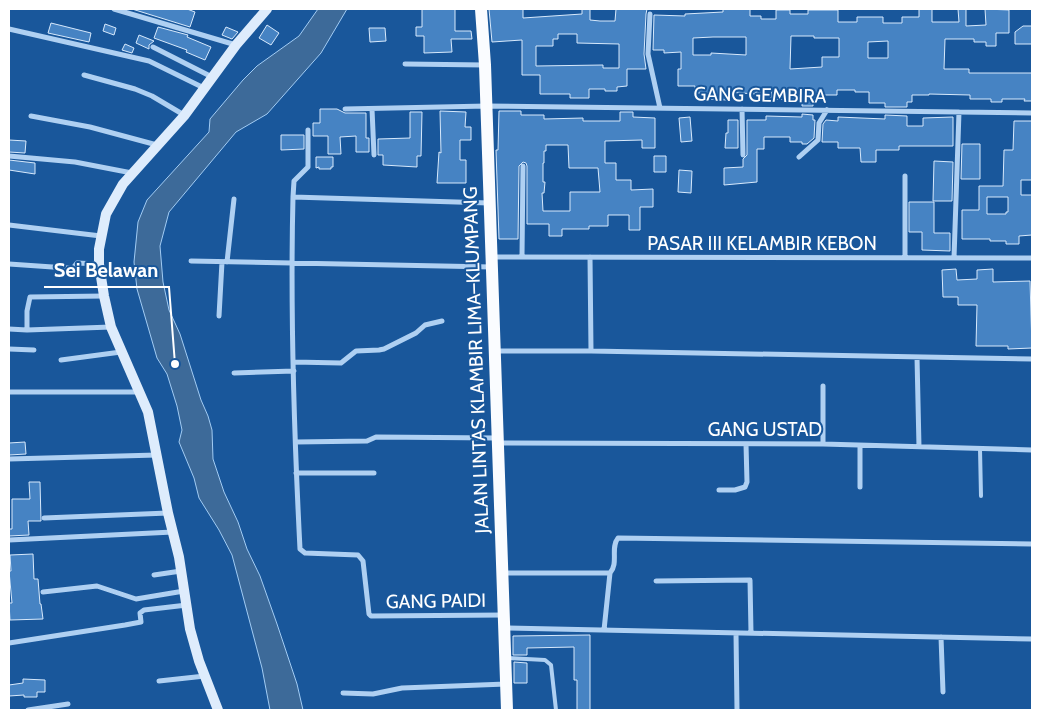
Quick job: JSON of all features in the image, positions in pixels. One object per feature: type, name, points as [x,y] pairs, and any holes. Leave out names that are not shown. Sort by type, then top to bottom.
[{"type":"main road","name":"JALAN LINTAS KLAMBIR LIMA–KLUMPANG","points":[[481,9],[486,65],[489,203],[508,710]]},
{"type":"street","points":[[114,9],[236,45]]},
{"type":"street","points":[[218,710],[194,645],[185,591],[148,412],[110,327],[99,264],[101,236],[106,214],[115,194],[184,116],[265,9]]},
{"type":"street","points":[[650,14],[648,61],[660,108]]},
{"type":"street","points":[[9,29],[149,61],[204,88]]},
{"type":"street","points":[[153,47],[212,77]]},
{"type":"street","points":[[405,64],[486,65]]},
{"type":"street","points":[[84,75],[135,89],[152,96],[184,116]]},
{"type":"street","name":"GANG GEMBIRA","points":[[345,110],[487,106],[1032,113]]},
{"type":"street","points":[[372,109],[374,156]]},
{"type":"street","points":[[742,110],[743,155]]},
{"type":"street","points":[[799,157],[818,140],[819,123],[827,110]]},
{"type":"street","points":[[954,258],[959,112]]},
{"type":"street","points":[[31,116],[90,127],[158,145]]},
{"type":"street","points":[[308,130],[308,167],[294,181],[292,264],[296,473],[374,474]]},
{"type":"street","points":[[9,156],[75,162],[132,173]]},
{"type":"street","points":[[522,257],[523,166]]},
{"type":"street","points":[[905,176],[905,258]]},
{"type":"street","points":[[294,197],[489,203]]},
{"type":"street","points":[[219,316],[234,199]]},
{"type":"street","points":[[9,225],[101,236]]},
{"type":"street","name":"PASAR III KELAMBIR KEBON","points":[[191,261],[292,264],[492,262],[522,257],[1032,258]]},
{"type":"street","points":[[590,257],[590,350]]},
{"type":"street","points":[[9,264],[73,268],[77,263],[99,264]]},
{"type":"street","points":[[28,330],[27,311],[30,297],[104,296]]},
{"type":"street","points":[[294,362],[341,363],[356,351],[379,350],[416,333],[425,325],[442,321]]},
{"type":"street","points":[[9,329],[110,327]]},
{"type":"street","points":[[9,349],[34,350]]},
{"type":"street","points":[[495,351],[590,350],[1032,359]]},
{"type":"street","points":[[61,360],[121,352]]},
{"type":"street","points":[[917,357],[919,447]]},
{"type":"street","points":[[234,373],[294,372]]},
{"type":"street","points":[[823,386],[823,444]]},
{"type":"street","points":[[9,392],[140,392]]},
{"type":"street","name":"GANG USTAD","points":[[296,442],[362,442],[369,441],[374,437],[382,437],[823,444],[1032,450]]},
{"type":"street","points":[[720,490],[742,489],[745,487],[747,482],[746,444]]},
{"type":"street","points":[[860,446],[860,487]]},
{"type":"street","points":[[9,459],[158,455]]},
{"type":"street","name":"GANG PAIDI","points":[[296,473],[300,549],[305,553],[361,557],[369,614],[375,617],[504,622],[604,630],[1032,639]]},
{"type":"street","points":[[44,518],[168,513]]},
{"type":"street","points":[[9,540],[173,532]]},
{"type":"street","points":[[604,630],[610,573],[614,566],[615,542],[618,538],[1032,544]]},
{"type":"street","points":[[154,575],[181,571]]},
{"type":"street","points":[[503,573],[610,573]]},
{"type":"street","points":[[656,580],[749,580],[751,582],[751,633]]},
{"type":"street","points":[[42,592],[97,586],[136,599],[185,591]]},
{"type":"street","points":[[9,643],[141,622],[140,613],[144,610],[186,605]]},
{"type":"street","points":[[736,633],[737,710]]},
{"type":"street","points":[[941,638],[943,692]]},
{"type":"street","points":[[159,680],[206,676]]},
{"type":"street","points":[[343,693],[373,694],[402,688],[507,684]]},
{"type":"street","points":[[28,710],[68,704]]},
{"type":"lane","points":[[980,449],[981,496]]},
{"type":"lane","points":[[506,658],[545,660],[551,665],[556,710]]},
{"type":"water","points":[[318,9],[347,9],[321,53],[267,114],[236,132],[169,212],[160,246],[163,282],[169,310],[180,334],[208,416],[212,430],[213,459],[224,492],[260,576],[297,684],[303,710],[270,710],[262,668],[232,555],[199,498],[194,478],[179,442],[182,430],[177,406],[167,374],[157,358],[137,289],[134,262],[138,222],[147,200],[209,132],[210,119],[243,80],[257,66],[299,36]]},
{"type":"building","points":[[132,9],[187,9],[195,12],[190,27]]},
{"type":"building","points":[[422,9],[455,9],[455,31],[471,31],[472,39],[451,39],[452,52],[424,53],[424,36],[416,36],[416,27],[422,27]]},
{"type":"building","points":[[489,9],[523,9],[523,18],[582,14],[582,9],[590,9],[590,20],[615,21],[616,9],[647,9],[644,54],[646,69],[627,69],[627,86],[617,87],[617,91],[589,89],[589,98],[570,98],[570,94],[540,94],[540,75],[522,75],[522,40],[492,42]],"holes":[[[558,34],[577,34],[577,43],[619,44],[619,68],[603,68],[603,65],[536,66],[536,46],[553,46],[553,39],[558,39]]]},
{"type":"building","points":[[723,9],[750,9],[750,16],[761,16],[761,19],[776,19],[776,10],[790,10],[790,14],[808,14],[808,10],[838,10],[838,22],[857,22],[857,17],[883,17],[883,23],[902,23],[902,17],[919,17],[919,9],[932,9],[932,22],[959,22],[958,9],[966,9],[966,26],[986,25],[985,9],[1009,10],[1009,33],[996,33],[996,46],[986,46],[986,42],[974,42],[974,39],[945,39],[944,69],[969,69],[969,73],[1032,73],[1032,101],[1024,101],[1025,99],[1002,99],[1002,102],[991,102],[991,99],[970,99],[970,95],[929,94],[912,95],[912,102],[907,102],[907,107],[885,107],[885,103],[869,103],[869,92],[855,92],[855,90],[837,90],[837,95],[821,95],[821,100],[813,100],[813,106],[802,106],[802,100],[771,99],[772,91],[756,92],[756,94],[726,92],[726,100],[711,99],[711,93],[695,93],[695,86],[678,86],[681,52],[664,53],[664,50],[653,50],[654,15],[685,16],[685,14],[723,12]],"holes":[[[791,36],[839,38],[839,57],[822,57],[822,67],[790,69]],[[746,37],[746,55],[711,53],[711,55],[693,55],[693,38]],[[888,41],[888,58],[868,58],[868,42]]]},
{"type":"building","points":[[51,23],[91,33],[89,42],[48,33]]},
{"type":"building","points":[[105,24],[116,28],[114,35],[103,31]]},
{"type":"building","points":[[267,25],[279,33],[271,45],[259,38]]},
{"type":"building","points":[[1023,26],[1032,26],[1032,44],[1015,44],[1015,32]]},
{"type":"building","points":[[158,27],[188,35],[187,37],[211,47],[205,60],[186,52],[187,50],[154,38]]},
{"type":"building","points":[[226,27],[238,32],[232,39],[222,35]]},
{"type":"building","points":[[369,28],[385,28],[386,41],[370,42]]},
{"type":"building","points":[[139,35],[154,41],[149,45],[149,49],[136,43]]},
{"type":"building","points":[[125,44],[134,48],[132,53],[122,50]]},
{"type":"building","points":[[320,109],[337,109],[345,113],[366,113],[366,138],[369,138],[369,152],[356,152],[356,136],[340,137],[341,154],[328,154],[328,136],[313,136],[313,123],[320,123]]},
{"type":"building","points":[[440,111],[466,112],[465,127],[471,127],[471,140],[460,140],[460,160],[466,160],[466,183],[437,183],[439,152],[441,153]]},
{"type":"building","points":[[499,111],[521,111],[521,115],[544,115],[544,119],[583,118],[583,121],[620,121],[620,112],[633,112],[633,117],[655,118],[655,148],[642,148],[642,140],[605,141],[605,163],[616,163],[616,180],[631,180],[631,190],[653,189],[653,207],[640,207],[640,230],[629,230],[629,215],[608,215],[608,226],[589,226],[589,229],[562,229],[562,236],[549,236],[549,224],[527,224],[527,166],[523,162],[519,166],[518,239],[499,239],[496,150],[498,150]],"holes":[[[546,145],[568,145],[569,168],[598,168],[600,192],[570,192],[570,211],[543,211],[542,193],[544,193],[545,182],[543,182],[543,163]]]},
{"type":"building","points":[[410,112],[422,112],[421,156],[417,156],[417,167],[383,165],[383,155],[378,155],[378,139],[410,138]]},
{"type":"building","points":[[802,114],[813,115],[813,120],[815,120],[814,138],[807,144],[802,144],[802,142],[790,142],[790,137],[764,137],[764,149],[757,149],[757,182],[724,185],[724,168],[743,167],[743,159],[747,155],[747,120],[766,120],[766,116],[802,117]]},
{"type":"building","points":[[885,115],[907,116],[907,126],[923,126],[923,118],[953,117],[953,146],[899,146],[899,150],[876,150],[876,162],[861,162],[860,148],[838,148],[838,142],[822,142],[823,124],[826,120],[838,121],[838,117],[885,119]]},
{"type":"building","points":[[690,117],[692,141],[681,142],[679,118]]},
{"type":"building","points":[[728,120],[738,120],[738,148],[725,148]]},
{"type":"building","points":[[1014,121],[1032,121],[1032,180],[1021,180],[1021,195],[1032,195],[1032,235],[1019,236],[1019,244],[1006,244],[1006,241],[990,241],[990,239],[962,239],[962,210],[979,210],[979,186],[1003,186],[1004,150],[1013,150]],"holes":[[[987,197],[1008,197],[1008,212],[1006,214],[987,214]]]},
{"type":"building","points":[[281,135],[304,135],[304,149],[281,150]]},
{"type":"building","points":[[9,140],[26,141],[25,153],[9,152]]},
{"type":"building","points":[[962,144],[980,144],[980,179],[961,179]]},
{"type":"building","points":[[654,156],[666,156],[666,172],[654,172]]},
{"type":"building","points":[[316,157],[333,157],[333,167],[331,169],[316,168]]},
{"type":"building","points":[[9,160],[35,163],[35,174],[9,170]]},
{"type":"building","points":[[934,161],[953,162],[952,201],[933,201]]},
{"type":"building","points":[[679,170],[692,171],[691,193],[678,192]]},
{"type":"building","points":[[909,202],[934,202],[934,233],[950,233],[950,251],[922,250],[922,232],[909,232]]},
{"type":"building","points":[[956,269],[957,280],[977,279],[977,270],[993,269],[993,282],[1030,281],[1032,348],[1008,349],[1008,346],[976,346],[977,305],[958,305],[958,297],[943,297],[942,270]]},
{"type":"building","points":[[25,442],[26,454],[9,455],[9,443]]},
{"type":"building","points":[[29,482],[40,482],[41,521],[28,521],[29,535],[9,536],[9,529],[12,529],[12,499],[30,499]]},
{"type":"building","points":[[33,554],[34,579],[38,579],[43,619],[10,620],[9,603],[12,603],[9,571],[11,571],[10,555]]},
{"type":"building","points":[[590,635],[590,710],[577,710],[577,680],[574,680],[574,647],[527,648],[527,655],[513,655],[513,636]]},
{"type":"building","points":[[514,662],[527,663],[527,683],[514,683]]},
{"type":"building","points":[[23,679],[45,680],[45,692],[37,692],[37,697],[24,697],[24,695],[9,696],[9,685],[23,683]]},
{"type":"place","name":"Sei Belawan","points":[[175,364]]}]
